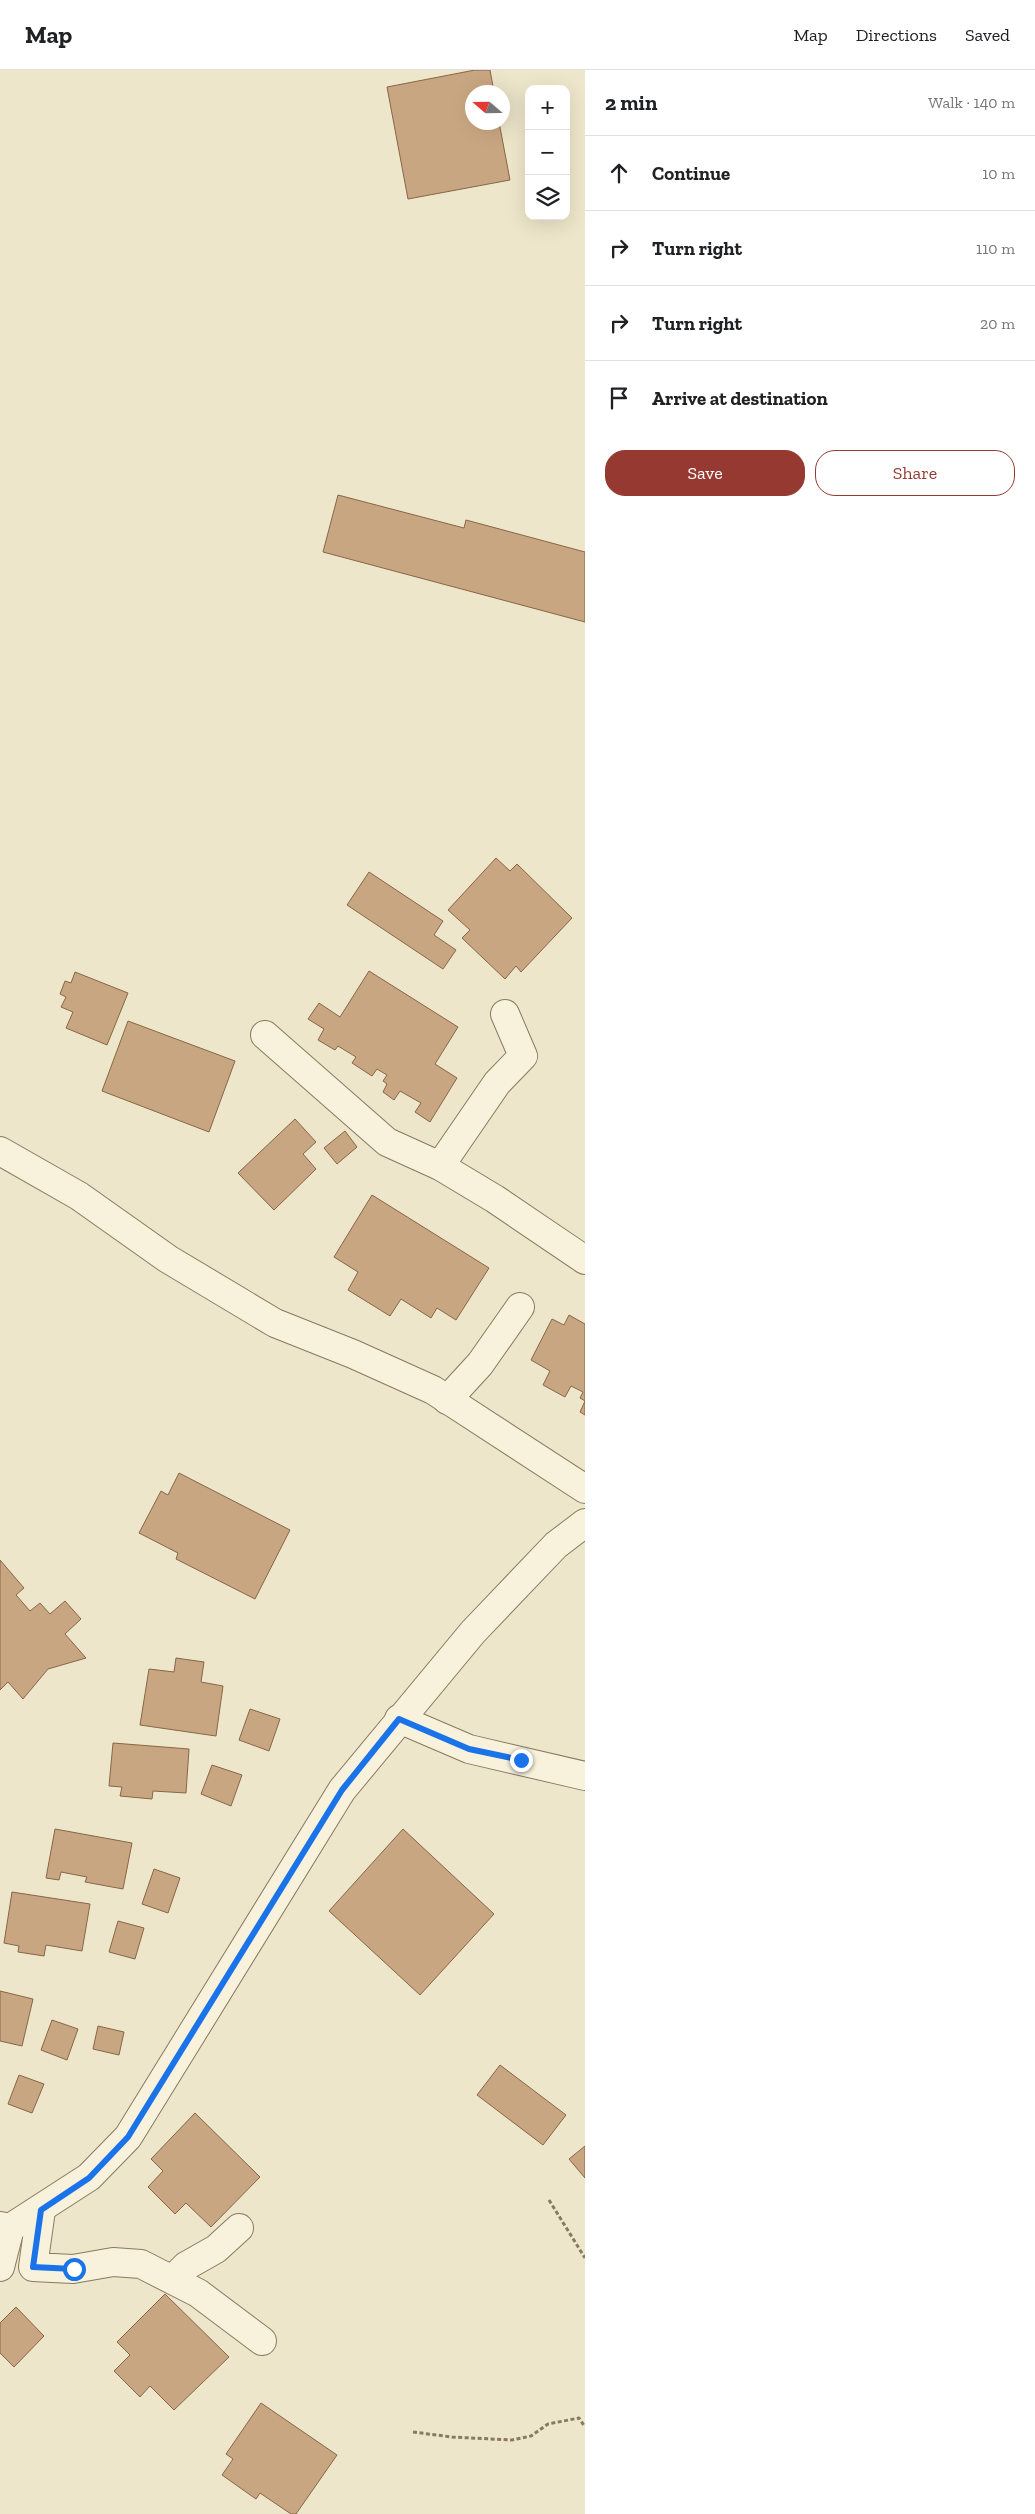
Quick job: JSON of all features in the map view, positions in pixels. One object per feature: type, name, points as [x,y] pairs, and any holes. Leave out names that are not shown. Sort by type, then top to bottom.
[{"type":"street","points":[[440,1166],[497,1082],[523,1056],[505,1014]]},
{"type":"street","points":[[265,1035],[387,1142],[440,1166],[495,1199],[585,1260]]},
{"type":"street","points":[[0,1151],[80,1196],[168,1259],[275,1323],[353,1354],[433,1390],[585,1488]]},
{"type":"street","points":[[447,1400],[480,1364],[520,1307]]},
{"type":"street","points":[[0,2268],[5,2227],[41,2210],[89,2178],[128,2137],[342,1790],[473,1632],[556,1546],[585,1523]]},
{"type":"street","points":[[399,1719],[469,1749],[585,1776]]},
{"type":"street","points":[[41,2210],[33,2267],[74,2269],[113,2262],[141,2264],[198,2293],[262,2341]]},
{"type":"street","points":[[173,2279],[186,2266],[216,2249],[239,2228]]},
{"type":"path","points":[[548,2200],[585,2258]]},
{"type":"path","points":[[413,2432],[452,2437],[512,2440],[531,2436],[548,2424],[556,2422],[579,2418],[585,2427]]},
{"type":"building","points":[[475,70],[490,70],[493,85],[465,85],[465,130],[501,130],[510,180],[408,199],[387,87]]},
{"type":"building","points":[[338,495],[464,528],[466,520],[585,552],[585,622],[323,552]]},
{"type":"building","points":[[496,858],[510,871],[517,864],[572,918],[521,972],[516,966],[505,979],[462,938],[470,930],[448,910]]},
{"type":"building","points":[[369,872],[443,921],[434,935],[456,950],[443,969],[347,905]]},
{"type":"building","points":[[369,971],[458,1027],[435,1064],[457,1078],[430,1122],[415,1112],[421,1103],[400,1091],[394,1100],[383,1092],[387,1084],[383,1081],[387,1075],[377,1069],[372,1076],[352,1063],[356,1057],[338,1046],[335,1050],[318,1040],[324,1029],[308,1019],[319,1003],[340,1017]]},
{"type":"building","points":[[75,972],[128,993],[107,1045],[66,1028],[73,1012],[61,1007],[66,997],[60,994],[65,981],[71,983]]},
{"type":"building","points":[[128,1021],[235,1061],[209,1132],[102,1091]]},
{"type":"building","points":[[295,1119],[316,1142],[303,1154],[316,1169],[274,1210],[238,1173]]},
{"type":"building","points":[[345,1131],[357,1147],[337,1164],[324,1148]]},
{"type":"building","points":[[372,1195],[489,1268],[456,1320],[437,1308],[431,1318],[401,1299],[390,1316],[348,1290],[358,1272],[334,1257]]},
{"type":"building","points":[[569,1315],[585,1324],[585,1401],[580,1398],[583,1392],[571,1386],[565,1397],[543,1385],[550,1371],[531,1360],[552,1319],[564,1325]]},
{"type":"building","points":[[585,1401],[585,1415],[580,1412]]},
{"type":"building","points":[[179,1473],[290,1530],[255,1599],[176,1559],[178,1553],[139,1533],[161,1491],[168,1495]]},
{"type":"building","points":[[0,1560],[24,1588],[16,1595],[30,1611],[40,1603],[50,1614],[65,1601],[81,1619],[65,1634],[86,1658],[48,1669],[23,1699],[8,1682],[0,1690]]},
{"type":"building","points":[[176,1658],[204,1662],[201,1682],[223,1686],[216,1736],[140,1725],[149,1669],[174,1672]]},
{"type":"building","points":[[250,1709],[280,1719],[269,1751],[239,1740]]},
{"type":"building","points":[[113,1743],[189,1749],[186,1793],[153,1791],[152,1799],[120,1796],[122,1787],[109,1786]]},
{"type":"building","points":[[212,1765],[242,1775],[231,1806],[201,1794]]},
{"type":"building","points":[[55,1829],[132,1843],[123,1889],[85,1882],[87,1877],[61,1872],[59,1880],[46,1878]]},
{"type":"building","points":[[403,1829],[494,1914],[420,1995],[329,1911]]},
{"type":"building","points":[[154,1869],[180,1878],[168,1913],[142,1904]]},
{"type":"building","points":[[12,1892],[90,1904],[82,1951],[46,1945],[44,1956],[18,1952],[19,1946],[4,1943]]},
{"type":"building","points":[[118,1921],[144,1928],[135,1959],[109,1952]]},
{"type":"building","points":[[0,1991],[33,1999],[22,2046],[0,2041]]},
{"type":"building","points":[[52,2020],[78,2029],[67,2060],[41,2050]]},
{"type":"building","points":[[98,2026],[124,2032],[119,2055],[93,2049]]},
{"type":"building","points":[[500,2065],[566,2115],[543,2145],[477,2095]]},
{"type":"building","points":[[19,2075],[44,2084],[32,2113],[8,2104]]},
{"type":"building","points":[[195,2113],[260,2177],[211,2227],[186,2203],[175,2214],[148,2187],[163,2171],[151,2159]]},
{"type":"building","points":[[585,2146],[585,2178],[569,2159]]},
{"type":"building","points":[[165,2294],[229,2357],[174,2410],[150,2386],[140,2397],[114,2371],[130,2355],[117,2342]]},
{"type":"building","points":[[16,2307],[44,2336],[14,2367],[0,2353],[0,2323]]},
{"type":"building","points":[[261,2403],[337,2455],[296,2514],[291,2514],[260,2493],[256,2499],[222,2475],[233,2459],[226,2454]]},
{"type":"route","points":[[74,2269],[33,2267],[41,2210],[89,2178],[128,2137],[342,1790],[399,1719],[469,1749],[521,1760]]}]
